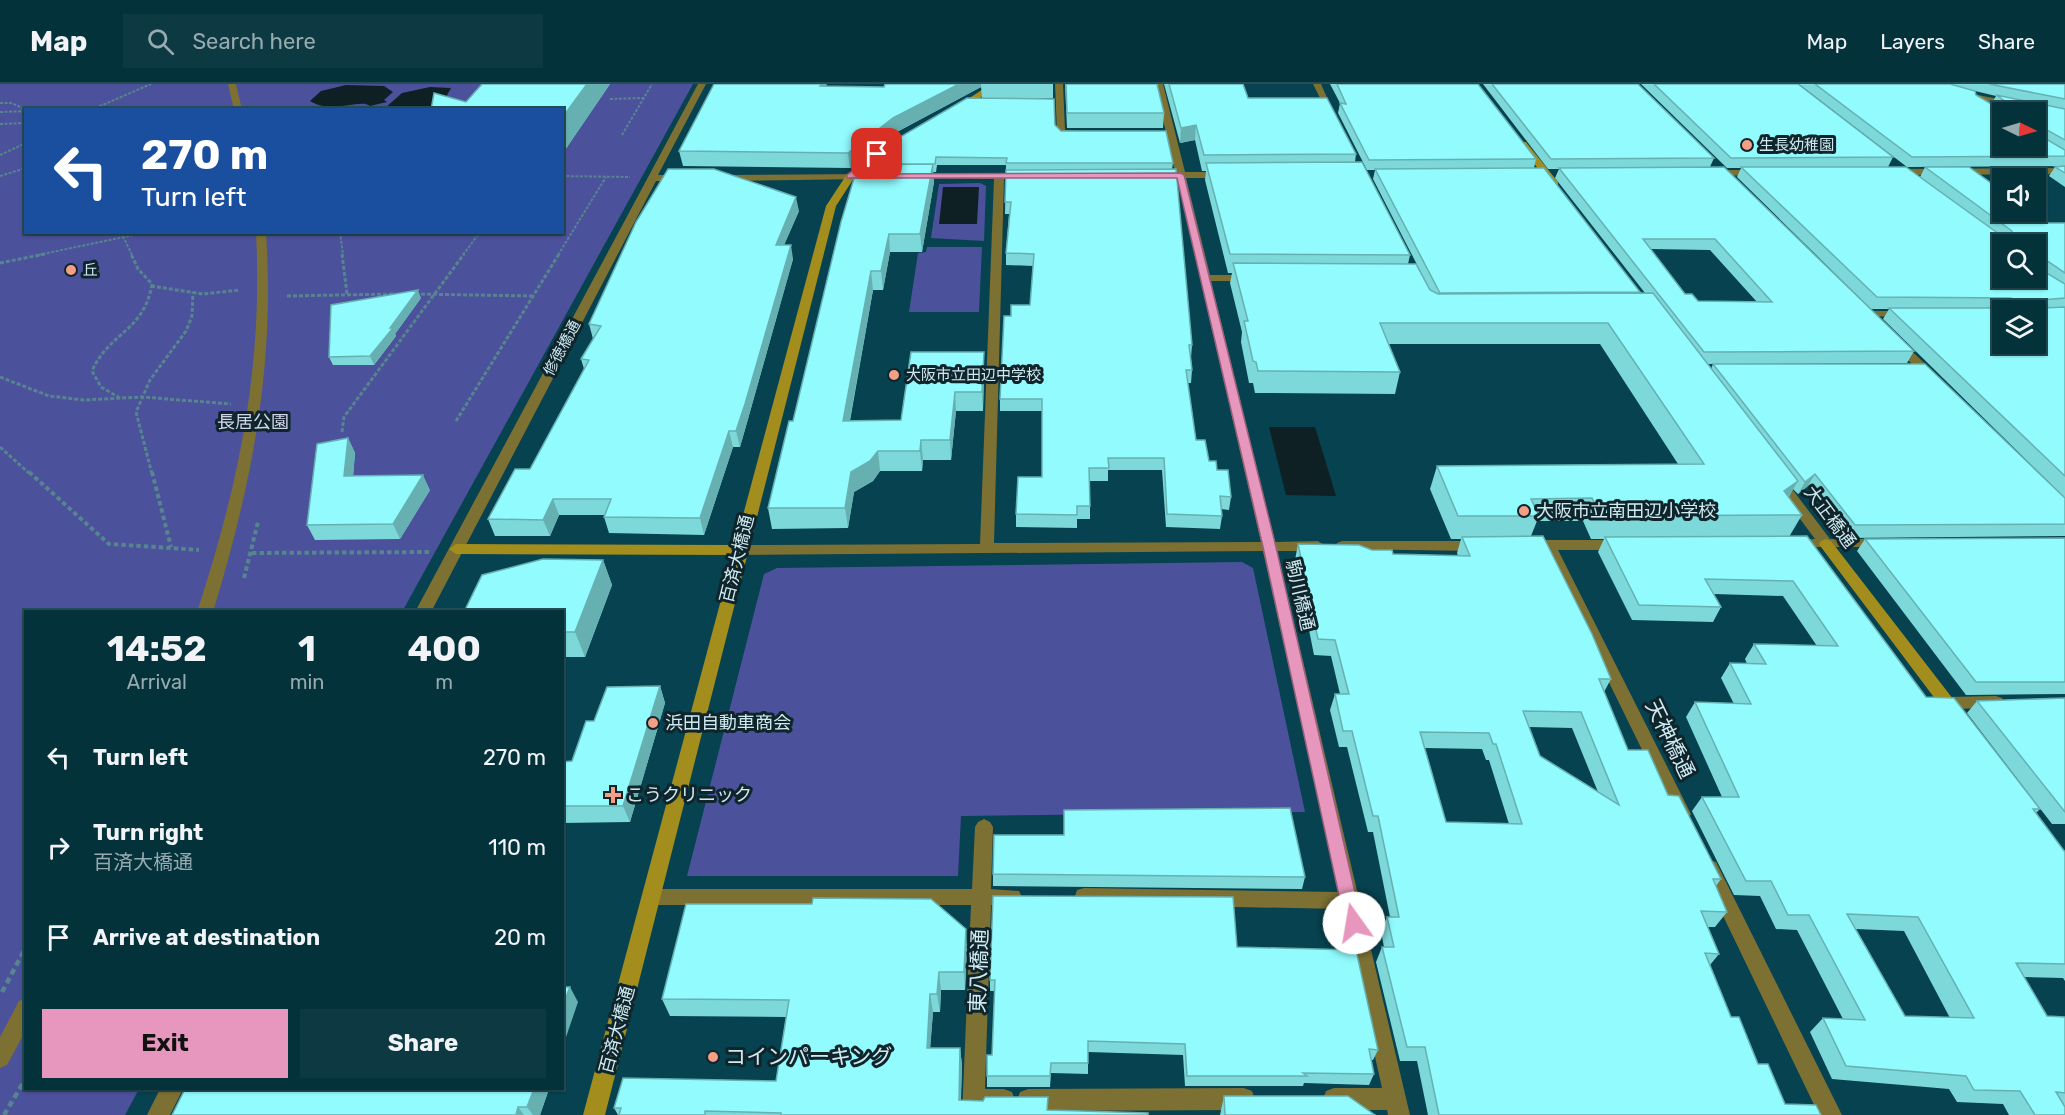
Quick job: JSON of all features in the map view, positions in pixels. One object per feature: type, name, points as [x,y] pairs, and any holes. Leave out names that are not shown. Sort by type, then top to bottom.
[{"type":"street","points":[[232,84],[238,108]]},
{"type":"street","name":"修徳橋通","points":[[424,610],[702,84]]},
{"type":"street","points":[[949,112],[997,84]]},
{"type":"street","points":[[1059,84],[1060,133],[1094,133]]},
{"type":"street","name":"駒川橋通","points":[[1159,84],[1165,133],[1180,175],[1206,278],[1397,1107]]},
{"type":"street","points":[[1317,84],[1337,124]]},
{"type":"street","points":[[1958,93],[2002,102]]},
{"type":"street","points":[[1968,95],[1992,111]]},
{"type":"street","points":[[969,102],[992,102]]},
{"type":"street","points":[[1048,102],[1060,102]]},
{"type":"street","points":[[1518,138],[1560,192]]},
{"type":"street","name":"百済大橋通","points":[[594,1115],[652,897],[739,550],[831,206],[850,177],[881,152]]},
{"type":"street","points":[[1887,159],[1922,186]]},
{"type":"street","points":[[1700,173],[1719,169],[1768,173]]},
{"type":"street","points":[[1719,169],[1740,189]]},
{"type":"street","points":[[1882,172],[2065,171]]},
{"type":"street","points":[[1535,174],[1558,174]]},
{"type":"street","points":[[1146,175],[1237,175]]},
{"type":"street","points":[[710,178],[873,176]]},
{"type":"street","points":[[907,176],[1033,176]]},
{"type":"street","points":[[987,548],[999,176]]},
{"type":"street","points":[[652,178],[699,178]]},
{"type":"street","points":[[206,610],[235,515],[255,402],[264,261],[261,234]]},
{"type":"street","points":[[1206,278],[1265,278]]},
{"type":"street","points":[[1913,314],[1864,310],[1940,385]]},
{"type":"street","points":[[1900,369],[1923,369]]},
{"type":"street","name":"大正橋通","points":[[1770,471],[1961,721]]},
{"type":"street","points":[[1780,544],[1898,543]]},
{"type":"street","points":[[1514,545],[1641,545]]},
{"type":"street","name":"天神橋通","points":[[1549,545],[1690,830]]},
{"type":"street","points":[[456,549],[739,550],[1490,546]]},
{"type":"street","points":[[1947,703],[2018,702]]},
{"type":"street","name":"東八橋通","points":[[974,1108],[984,827]]},
{"type":"street","points":[[1701,851],[1832,1115]]},
{"type":"street","points":[[652,897],[1027,897]]},
{"type":"street","points":[[1061,897],[1348,901]]},
{"type":"street","points":[[0,1058],[24,1012]]},
{"type":"street","points":[[158,1115],[171,1090]]},
{"type":"street","points":[[974,1108],[1266,1099]]},
{"type":"street","points":[[1313,1099],[1397,1107]]},
{"type":"path","points":[[96,108],[152,84]]},
{"type":"path","points":[[622,135],[652,84]]},
{"type":"path","points":[[610,99],[645,98]]},
{"type":"path","points":[[0,103],[11,103],[24,109]]},
{"type":"path","points":[[0,112],[24,109]]},
{"type":"path","points":[[0,124],[24,123]]},
{"type":"path","points":[[0,155],[24,144]]},
{"type":"path","points":[[0,176],[24,169]]},
{"type":"path","points":[[564,176],[634,177]]},
{"type":"path","points":[[456,421],[606,177]]},
{"type":"path","points":[[121,234],[138,269],[152,286],[192,292],[223,293],[244,289],[243,299]]},
{"type":"path","points":[[0,262],[139,234]]},
{"type":"path","points":[[340,234],[347,294]]},
{"type":"path","points":[[342,432],[344,417],[362,396],[479,234]]},
{"type":"path","points":[[121,398],[101,387],[92,371],[94,363],[97,356],[140,320],[151,296],[152,286]]},
{"type":"path","points":[[171,547],[136,412],[150,380],[186,331],[192,316],[192,292]]},
{"type":"path","points":[[287,296],[401,294]]},
{"type":"path","points":[[412,294],[534,296]]},
{"type":"path","points":[[0,377],[49,396],[84,400],[142,397],[231,404]]},
{"type":"path","points":[[229,415],[232,393]]},
{"type":"path","points":[[0,447],[109,544],[151,549],[171,547],[200,550]]},
{"type":"path","points":[[196,560],[203,541]]},
{"type":"path","points":[[252,553],[439,552]]},
{"type":"path","points":[[0,996],[24,951]]},
{"type":"path","points":[[4,1115],[24,1081]]},
{"type":"green space","name":"長居公園","points":[[0,84],[693,84],[403,610],[24,610],[24,1090],[138,1090],[125,1115],[0,1115]]},
{"type":"green space","points":[[980,183],[986,186],[984,241],[931,238],[939,184]]},
{"type":"green space","points":[[927,247],[982,247],[979,312],[909,312],[918,253],[926,252]]},
{"type":"green space","points":[[1242,562],[1253,568],[1305,812],[961,816],[958,876],[687,876],[764,574],[777,568]]},
{"type":"shaded area","points":[[346,85],[384,86],[393,92],[384,100],[387,102],[370,106],[360,104],[327,107],[310,101],[321,91]]},
{"type":"shaded area","points":[[430,87],[451,88],[446,97],[450,108],[385,108],[402,93]]},
{"type":"shaded area","points":[[943,187],[979,187],[977,224],[939,224]]},
{"type":"shaded area","points":[[1269,427],[1315,427],[1336,496],[1286,495]]},
{"type":"building","points":[[482,84],[587,84],[564,115],[564,108],[431,108],[434,93],[466,102]]},
{"type":"building","points":[[714,84],[821,84],[820,86],[884,87],[885,84],[959,84],[893,118],[848,153],[679,151]]},
{"type":"building","points":[[1066,84],[1157,84],[1164,113],[1067,113]]},
{"type":"building","points":[[1169,84],[1243,84],[1248,98],[1327,98],[1356,154],[1204,155],[1196,125],[1181,128]]},
{"type":"building","points":[[1337,84],[1478,84],[1536,159],[1369,160],[1340,103],[1346,104]]},
{"type":"building","points":[[1492,84],[1638,84],[1714,158],[1551,159]]},
{"type":"building","points":[[1654,84],[1798,84],[1893,157],[1731,158]]},
{"type":"building","points":[[1815,84],[1950,84],[1975,91],[1976,95],[1992,104],[1992,156],[2046,156],[2046,139],[2065,150],[2065,156],[1912,157]]},
{"type":"building","points":[[1989,84],[2065,84],[2065,99]]},
{"type":"building","points":[[1996,95],[2030,102],[2006,102]]},
{"type":"building","points":[[967,98],[1054,99],[1055,125],[1061,131],[1166,131],[1173,163],[1006,163],[1007,158],[936,157],[935,164],[863,164],[888,144]]},
{"type":"building","points":[[2046,105],[2065,109],[2065,140],[2046,129]]},
{"type":"building","points":[[1362,162],[1410,255],[1230,254],[1206,163]]},
{"type":"building","points":[[933,164],[920,234],[889,234],[881,271],[871,271],[843,421],[901,420],[911,352],[984,352],[982,392],[955,392],[950,440],[921,440],[920,451],[878,451],[870,461],[851,472],[845,508],[768,508],[789,421],[793,421],[841,222],[858,165]]},
{"type":"building","points":[[2065,166],[2065,173],[2055,167]]},
{"type":"building","points":[[1724,167],[1914,351],[1704,352],[1559,168]],"holes":[[[1643,239],[1715,239],[1772,302],[1698,301],[1692,294],[1685,294]]]},
{"type":"building","points":[[1741,167],[1906,167],[1999,234],[1992,234],[1992,288],[2046,288],[2046,273],[2065,284],[2065,298],[2011,300],[2011,298],[1877,297]]},
{"type":"building","points":[[1925,167],[1969,167],[1992,184],[1992,216]]},
{"type":"building","points":[[1544,168],[1640,292],[1440,293],[1375,169]]},
{"type":"building","points":[[668,169],[714,169],[796,197],[776,245],[791,245],[745,404],[736,431],[729,431],[700,518],[604,517],[611,499],[553,499],[543,520],[488,519],[515,469],[530,469],[589,360],[581,359],[601,326],[589,324],[636,222]]},
{"type":"building","points":[[1176,169],[1192,345],[1189,345],[1192,370],[1186,370],[1196,440],[1205,440],[1209,461],[1216,461],[1217,470],[1228,470],[1231,497],[1220,496],[1222,516],[1167,514],[1164,458],[1108,458],[1109,468],[1089,468],[1090,506],[1077,506],[1077,515],[1016,514],[1018,477],[1042,477],[1042,399],[1000,399],[1004,316],[1011,316],[1011,305],[1030,305],[1034,254],[1006,253],[1011,202],[1005,202],[1006,170]]},
{"type":"building","points":[[2000,222],[2065,223],[2065,273],[2046,260],[2046,234],[2011,234],[2012,231]]},
{"type":"building","points":[[1233,263],[1416,264],[1430,290],[1438,294],[1653,293],[1798,481],[1784,491],[1802,515],[1601,516],[1592,498],[1531,499],[1539,516],[1458,516],[1437,466],[1704,464],[1608,323],[1380,323],[1400,372],[1258,371],[1256,362],[1253,361],[1244,321],[1248,321]]},
{"type":"building","points":[[418,290],[390,328],[393,328],[370,356],[329,357],[331,305]]},
{"type":"building","points":[[2065,307],[2065,476],[1889,308],[1992,308],[1992,354],[2046,354],[2046,308]]},
{"type":"building","points":[[1713,364],[1925,364],[2065,498],[2065,524],[1855,525],[1815,474],[1805,482]]},
{"type":"building","points":[[348,438],[344,476],[423,475],[393,524],[307,525],[317,444]]},
{"type":"building","points":[[1543,536],[1592,634],[1611,679],[1599,679],[1628,750],[1648,750],[1668,795],[1679,796],[1721,879],[1713,879],[1727,912],[1701,911],[1719,954],[1705,953],[1731,1017],[1739,1017],[1758,1064],[1768,1064],[1785,1104],[1816,1105],[1821,1115],[1439,1115],[1425,1047],[1407,1047],[1382,947],[1394,947],[1387,917],[1399,917],[1378,816],[1373,816],[1352,731],[1343,731],[1335,694],[1349,694],[1335,640],[1318,639],[1298,544],[1359,545],[1372,550],[1392,550],[1393,554],[1470,556],[1462,537]],"holes":[[[1523,711],[1581,712],[1619,805],[1540,756]],[[1420,732],[1489,733],[1493,744],[1496,744],[1522,824],[1446,822]]]},
{"type":"building","points":[[1807,536],[1926,697],[1954,698],[2040,809],[2033,809],[2065,852],[2065,964],[2016,963],[2047,1016],[2065,1017],[2065,1093],[2056,1092],[2065,1107],[2065,1115],[2035,1115],[2020,1091],[1974,1090],[1966,1076],[1846,1066],[1823,1018],[1865,1020],[1809,915],[1788,915],[1771,881],[1746,881],[1702,797],[1739,797],[1695,702],[1751,704],[1730,663],[1766,664],[1754,644],[1838,646],[1793,581],[1705,579],[1721,607],[1639,605],[1605,537]],"holes":[[[1847,914],[1918,917],[1974,1018],[1905,1016]]]},
{"type":"building","points":[[2065,538],[2065,682],[1976,682],[1865,539]]},
{"type":"building","points":[[543,559],[603,560],[575,632],[564,632],[564,610],[465,610],[482,575]]},
{"type":"building","points":[[660,686],[623,806],[564,806],[564,762],[572,761],[586,721],[594,721],[607,687]]},
{"type":"building","points":[[2065,698],[2065,812],[1977,701]]},
{"type":"building","points":[[1290,808],[1305,877],[993,874],[994,835],[1064,835],[1064,810]]},
{"type":"building","points":[[993,896],[1233,897],[1237,947],[1356,950],[1378,1050],[1369,1049],[1374,1074],[1187,1076],[1185,1044],[1088,1041],[1088,1063],[1051,1063],[1050,1076],[987,1076],[987,1055],[992,1055],[995,980],[990,980]]},
{"type":"building","points":[[813,898],[931,899],[966,929],[964,972],[939,972],[937,994],[930,994],[927,1048],[960,1048],[959,1100],[983,1101],[985,1097],[1048,1097],[1047,1110],[1148,1113],[1148,1115],[781,1115],[781,1113],[705,1111],[705,1115],[619,1115],[621,1108],[614,1108],[623,1078],[776,1081],[789,1000],[662,999],[686,904],[812,904]]},
{"type":"building","points":[[564,987],[570,987],[564,1002]]},
{"type":"building","points":[[184,1090],[534,1090],[527,1107],[518,1107],[516,1115],[172,1115]]},
{"type":"building","points":[[1224,1096],[1348,1096],[1375,1115],[1225,1115]]},
{"type":"place","name":"生長幼稚園","points":[[1747,145]]},
{"type":"place","name":"丘","points":[[71,270]]},
{"type":"place","name":"大阪市立田辺中学校","points":[[894,375]]},
{"type":"place","name":"大阪市立南田辺小学校","points":[[1524,511]]},
{"type":"place","name":"浜田自動車商会","points":[[653,723]]},
{"type":"place","name":"こうクリニック","points":[[613,795]]},
{"type":"place","name":"コインパーキング","points":[[713,1057]]},
{"type":"route","points":[[877,154],[850,177],[1180,175],[1269,547],[1354,923]]}]
